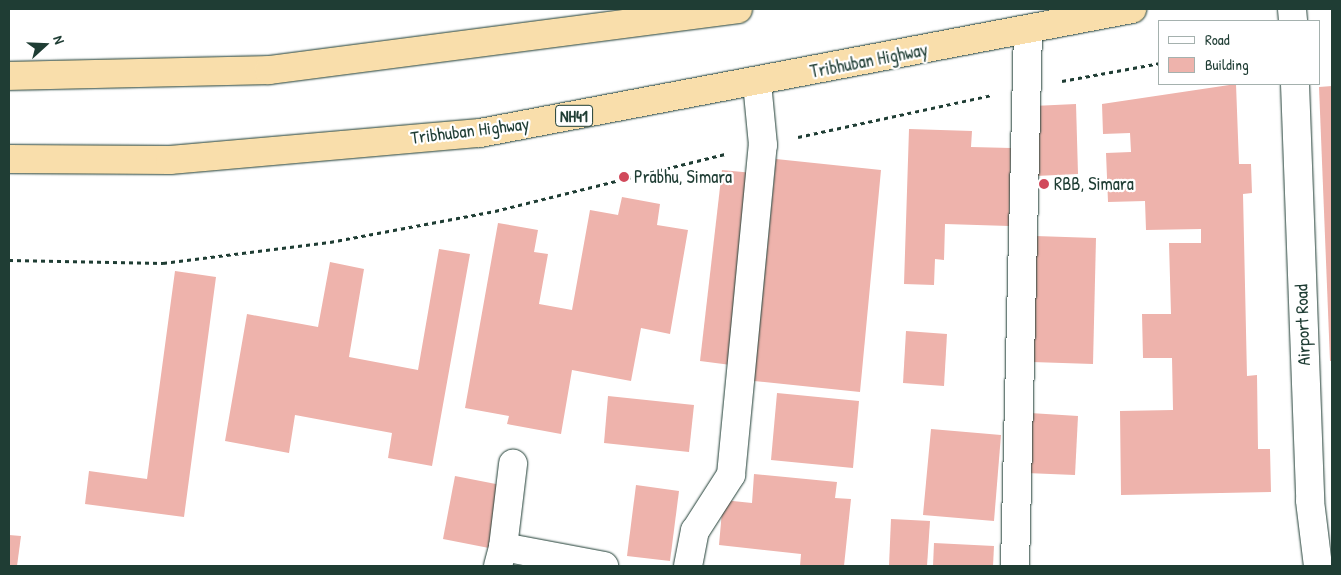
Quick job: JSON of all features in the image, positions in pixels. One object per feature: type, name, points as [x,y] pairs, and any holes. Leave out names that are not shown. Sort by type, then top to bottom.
[{"type":"highway","points":[[9,76],[269,70],[734,9]]},
{"type":"highway","name":"Tribhuban Highway","points":[[9,159],[170,160],[480,133],[757,83],[1132,9]]},
{"type":"street","points":[[1014,566],[1028,30]]},
{"type":"street","points":[[688,566],[695,531],[731,475],[763,145],[757,83]]},
{"type":"street","name":"Airport Road","points":[[1296,85],[1310,491],[1318,566]]},
{"type":"street","points":[[513,464],[500,557],[604,566]]},
{"type":"path","points":[[9,260],[163,263],[330,242],[494,211],[763,145],[1027,88],[1158,63]]},
{"type":"building","points":[[1236,85],[1239,164],[1251,164],[1252,193],[1243,194],[1247,376],[1257,375],[1258,449],[1270,449],[1271,492],[1121,495],[1120,411],[1173,410],[1172,358],[1143,358],[1142,314],[1171,314],[1169,243],[1201,243],[1201,229],[1146,230],[1145,201],[1108,202],[1106,153],[1131,152],[1130,133],[1103,134],[1102,104]]},
{"type":"building","points":[[1332,86],[1332,361],[1330,361],[1319,87]]},
{"type":"building","points":[[1076,104],[1078,174],[1036,176],[1033,106]]},
{"type":"building","points":[[909,129],[972,131],[971,147],[1011,148],[1009,226],[945,224],[944,260],[935,259],[934,285],[904,284]]},
{"type":"building","points":[[776,159],[881,170],[860,392],[754,381]]},
{"type":"building","points":[[722,170],[753,173],[731,365],[700,361]]},
{"type":"building","points":[[622,197],[660,204],[657,225],[688,230],[670,334],[641,328],[631,381],[572,370],[561,434],[507,424],[509,416],[465,408],[498,223],[538,230],[534,252],[548,254],[539,304],[572,310],[590,210],[618,215]]},
{"type":"building","points":[[1035,236],[1096,238],[1093,364],[1032,362]]},
{"type":"building","points":[[439,249],[470,254],[432,466],[388,458],[392,433],[295,415],[289,453],[225,441],[247,314],[318,327],[330,262],[364,269],[349,357],[418,370]]},
{"type":"building","points":[[175,271],[216,277],[184,517],[85,504],[89,471],[147,479]]},
{"type":"building","points":[[906,331],[947,334],[944,386],[903,383]]},
{"type":"building","points":[[777,393],[859,401],[853,468],[771,460]]},
{"type":"building","points":[[608,396],[694,405],[689,452],[604,443]]},
{"type":"building","points":[[1030,413],[1078,416],[1075,475],[1026,473]]},
{"type":"building","points":[[931,429],[1001,435],[994,521],[923,515]]},
{"type":"building","points":[[754,474],[837,482],[835,498],[851,499],[844,566],[800,566],[801,554],[719,545],[723,500],[752,503]]},
{"type":"building","points":[[455,476],[501,485],[489,548],[443,539]]},
{"type":"building","points":[[636,485],[679,491],[670,561],[627,556]]},
{"type":"building","points":[[891,519],[930,521],[927,566],[889,566]]},
{"type":"building","points":[[9,535],[21,536],[17,566],[9,566]]},
{"type":"building","points":[[934,543],[994,546],[993,566],[933,566]]},
{"type":"place","name":"Prabhu, Simara","points":[[624,177]]},
{"type":"place","name":"RBB, Simara","points":[[1044,184]]}]
